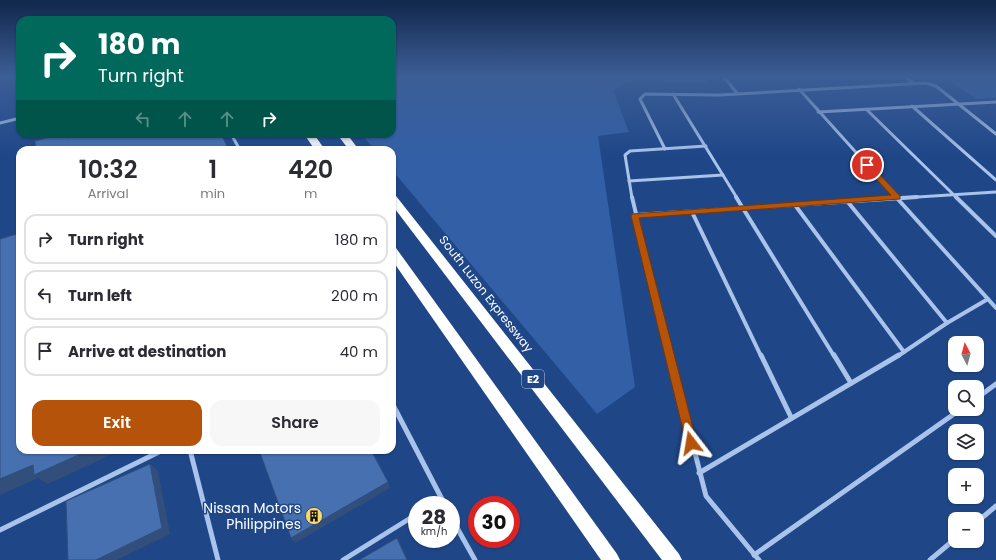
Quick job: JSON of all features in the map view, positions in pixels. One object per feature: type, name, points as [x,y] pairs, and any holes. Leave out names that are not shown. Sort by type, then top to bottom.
[{"type":"highway","name":"South Luzon Expressway","points":[[396,203],[673,560]]},
{"type":"highway","points":[[396,257],[611,560]]},
{"type":"street","points":[[642,102],[665,149]]},
{"type":"street","points":[[678,102],[851,383]]},
{"type":"street","points":[[810,102],[996,308]]},
{"type":"street","points":[[818,112],[993,102]]},
{"type":"street","points":[[958,104],[996,134]]},
{"type":"street","points":[[912,106],[996,180]]},
{"type":"street","points":[[866,109],[996,236]]},
{"type":"street","points":[[0,123],[16,119]]},
{"type":"street","points":[[706,146],[627,153],[625,155],[635,216],[698,473],[706,496],[759,560]]},
{"type":"street","points":[[629,181],[723,175]]},
{"type":"street","points":[[635,216],[742,207],[996,192]]},
{"type":"street","points":[[847,201],[947,323]]},
{"type":"street","points":[[795,204],[904,352]]},
{"type":"street","points":[[692,212],[792,417]]},
{"type":"street","points":[[698,473],[904,352],[947,323],[988,299]]},
{"type":"street","points":[[984,393],[996,384]]},
{"type":"street","points":[[396,411],[439,496]]},
{"type":"street","points":[[754,554],[951,416]]},
{"type":"street","points":[[0,530],[154,454]]},
{"type":"street","points":[[191,454],[218,560]]},
{"type":"street","points":[[984,516],[996,506]]},
{"type":"street","points":[[343,560],[408,520]]},
{"type":"street","points":[[460,532],[475,560]]},
{"type":"street","points":[[930,560],[948,545]]},
{"type":"shaded area","points":[[396,102],[618,102],[629,132],[598,136],[635,387],[597,414],[396,175],[396,146],[372,146],[364,138],[396,138]]},
{"type":"building","points":[[47,138],[223,138],[227,146],[36,146],[35,141]]},
{"type":"building","points":[[16,234],[16,454],[80,454],[34,475],[33,465],[0,479],[0,239]]},
{"type":"building","name":"Nissan Motors Philippines","points":[[260,454],[373,454],[388,482],[291,538]]},
{"type":"building","points":[[150,464],[162,528],[96,560],[68,560],[66,501]]},
{"type":"building","points":[[397,538],[407,560],[359,560]]},
{"type":"place","name":"Nissan Motors Philippines","points":[[314,516]]},
{"type":"route","points":[[691,443],[635,216],[742,207],[897,198],[867,165]]}]
